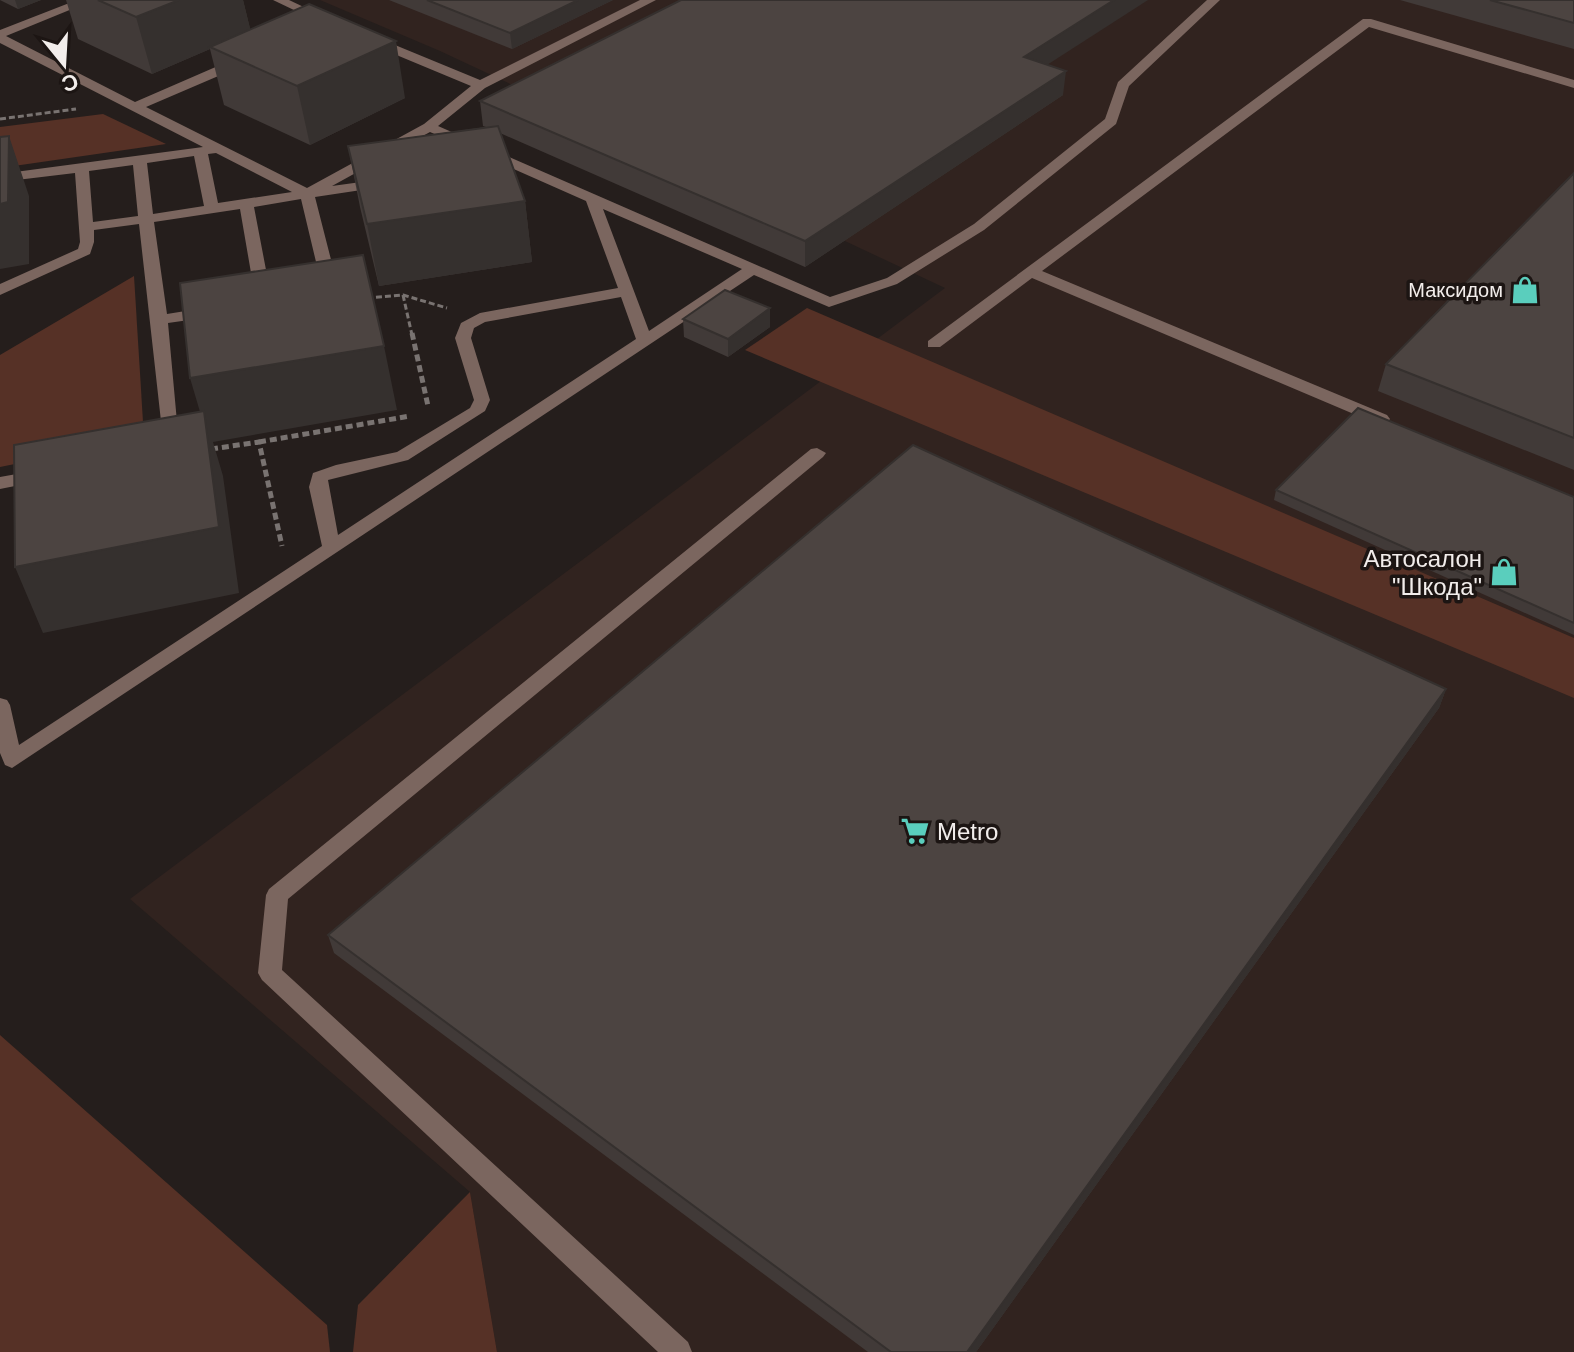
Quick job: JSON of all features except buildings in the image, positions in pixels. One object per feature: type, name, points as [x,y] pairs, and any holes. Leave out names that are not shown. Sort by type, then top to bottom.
[{"type":"lane","points":[[0,36],[88,0]]},
{"type":"lane","points":[[279,0],[331,22],[317,28]]},
{"type":"lane","points":[[307,194],[429,127],[480,85],[650,0]]},
{"type":"lane","points":[[429,127],[829,302],[892,281],[979,227],[1111,121],[1123,85],[1214,0]]},
{"type":"lane","points":[[934,344],[1367,22],[1574,84]]},
{"type":"lane","points":[[360,35],[480,85]]},
{"type":"lane","points":[[0,36],[208,150],[307,194]]},
{"type":"lane","points":[[134,107],[246,59]]},
{"type":"lane","points":[[0,178],[208,150]]},
{"type":"lane","points":[[208,150],[212,208]]},
{"type":"lane","points":[[139,159],[160,320],[163,451]]},
{"type":"lane","points":[[485,168],[514,164]]},
{"type":"lane","points":[[0,290],[85,251],[82,168]]},
{"type":"lane","points":[[86,227],[396,181]]},
{"type":"lane","points":[[307,194],[324,294]]},
{"type":"lane","points":[[592,198],[645,341]]},
{"type":"lane","points":[[160,320],[256,305],[246,203]]},
{"type":"lane","points":[[0,705],[12,760],[753,269]]},
{"type":"lane","points":[[1030,272],[1398,426]]},
{"type":"lane","points":[[332,548],[318,487],[319,477],[336,470],[402,456],[477,411],[482,400],[463,338],[467,326],[480,318],[626,291]]},
{"type":"lane","points":[[477,411],[512,428]]},
{"type":"lane","points":[[678,1352],[270,973],[277,895],[817,453]]},
{"type":"lane","points":[[0,483],[62,471]]},
{"type":"path","points":[[0,119],[90,107]]},
{"type":"path","points":[[324,294],[353,300],[403,295],[480,318]]},
{"type":"path","points":[[163,451],[185,453],[420,414],[430,405],[403,295]]},
{"type":"path","points":[[259,442],[289,576]]},
{"type":"shaded area","points":[[320,0],[1574,0],[1574,1352],[497,1352],[470,1192],[130,899],[945,288],[440,51]]},
{"type":"shaded area","points":[[103,114],[166,144],[0,168],[0,127]]},
{"type":"shaded area","points":[[134,276],[144,438],[0,467],[0,355]]},
{"type":"shaded area","points":[[807,308],[1574,638],[1574,698],[745,350]]},
{"type":"shaded area","points":[[0,1035],[327,1325],[330,1352],[0,1352]]},
{"type":"shaded area","points":[[470,1192],[497,1352],[353,1352],[358,1305]]},
{"type":"place","name":"Максидом","points":[[1525,290]]},
{"type":"place","name":"Автосалон \"Шкода\"","points":[[1504,572]]},
{"type":"place","name":"Metro","points":[[915,831]]}]
